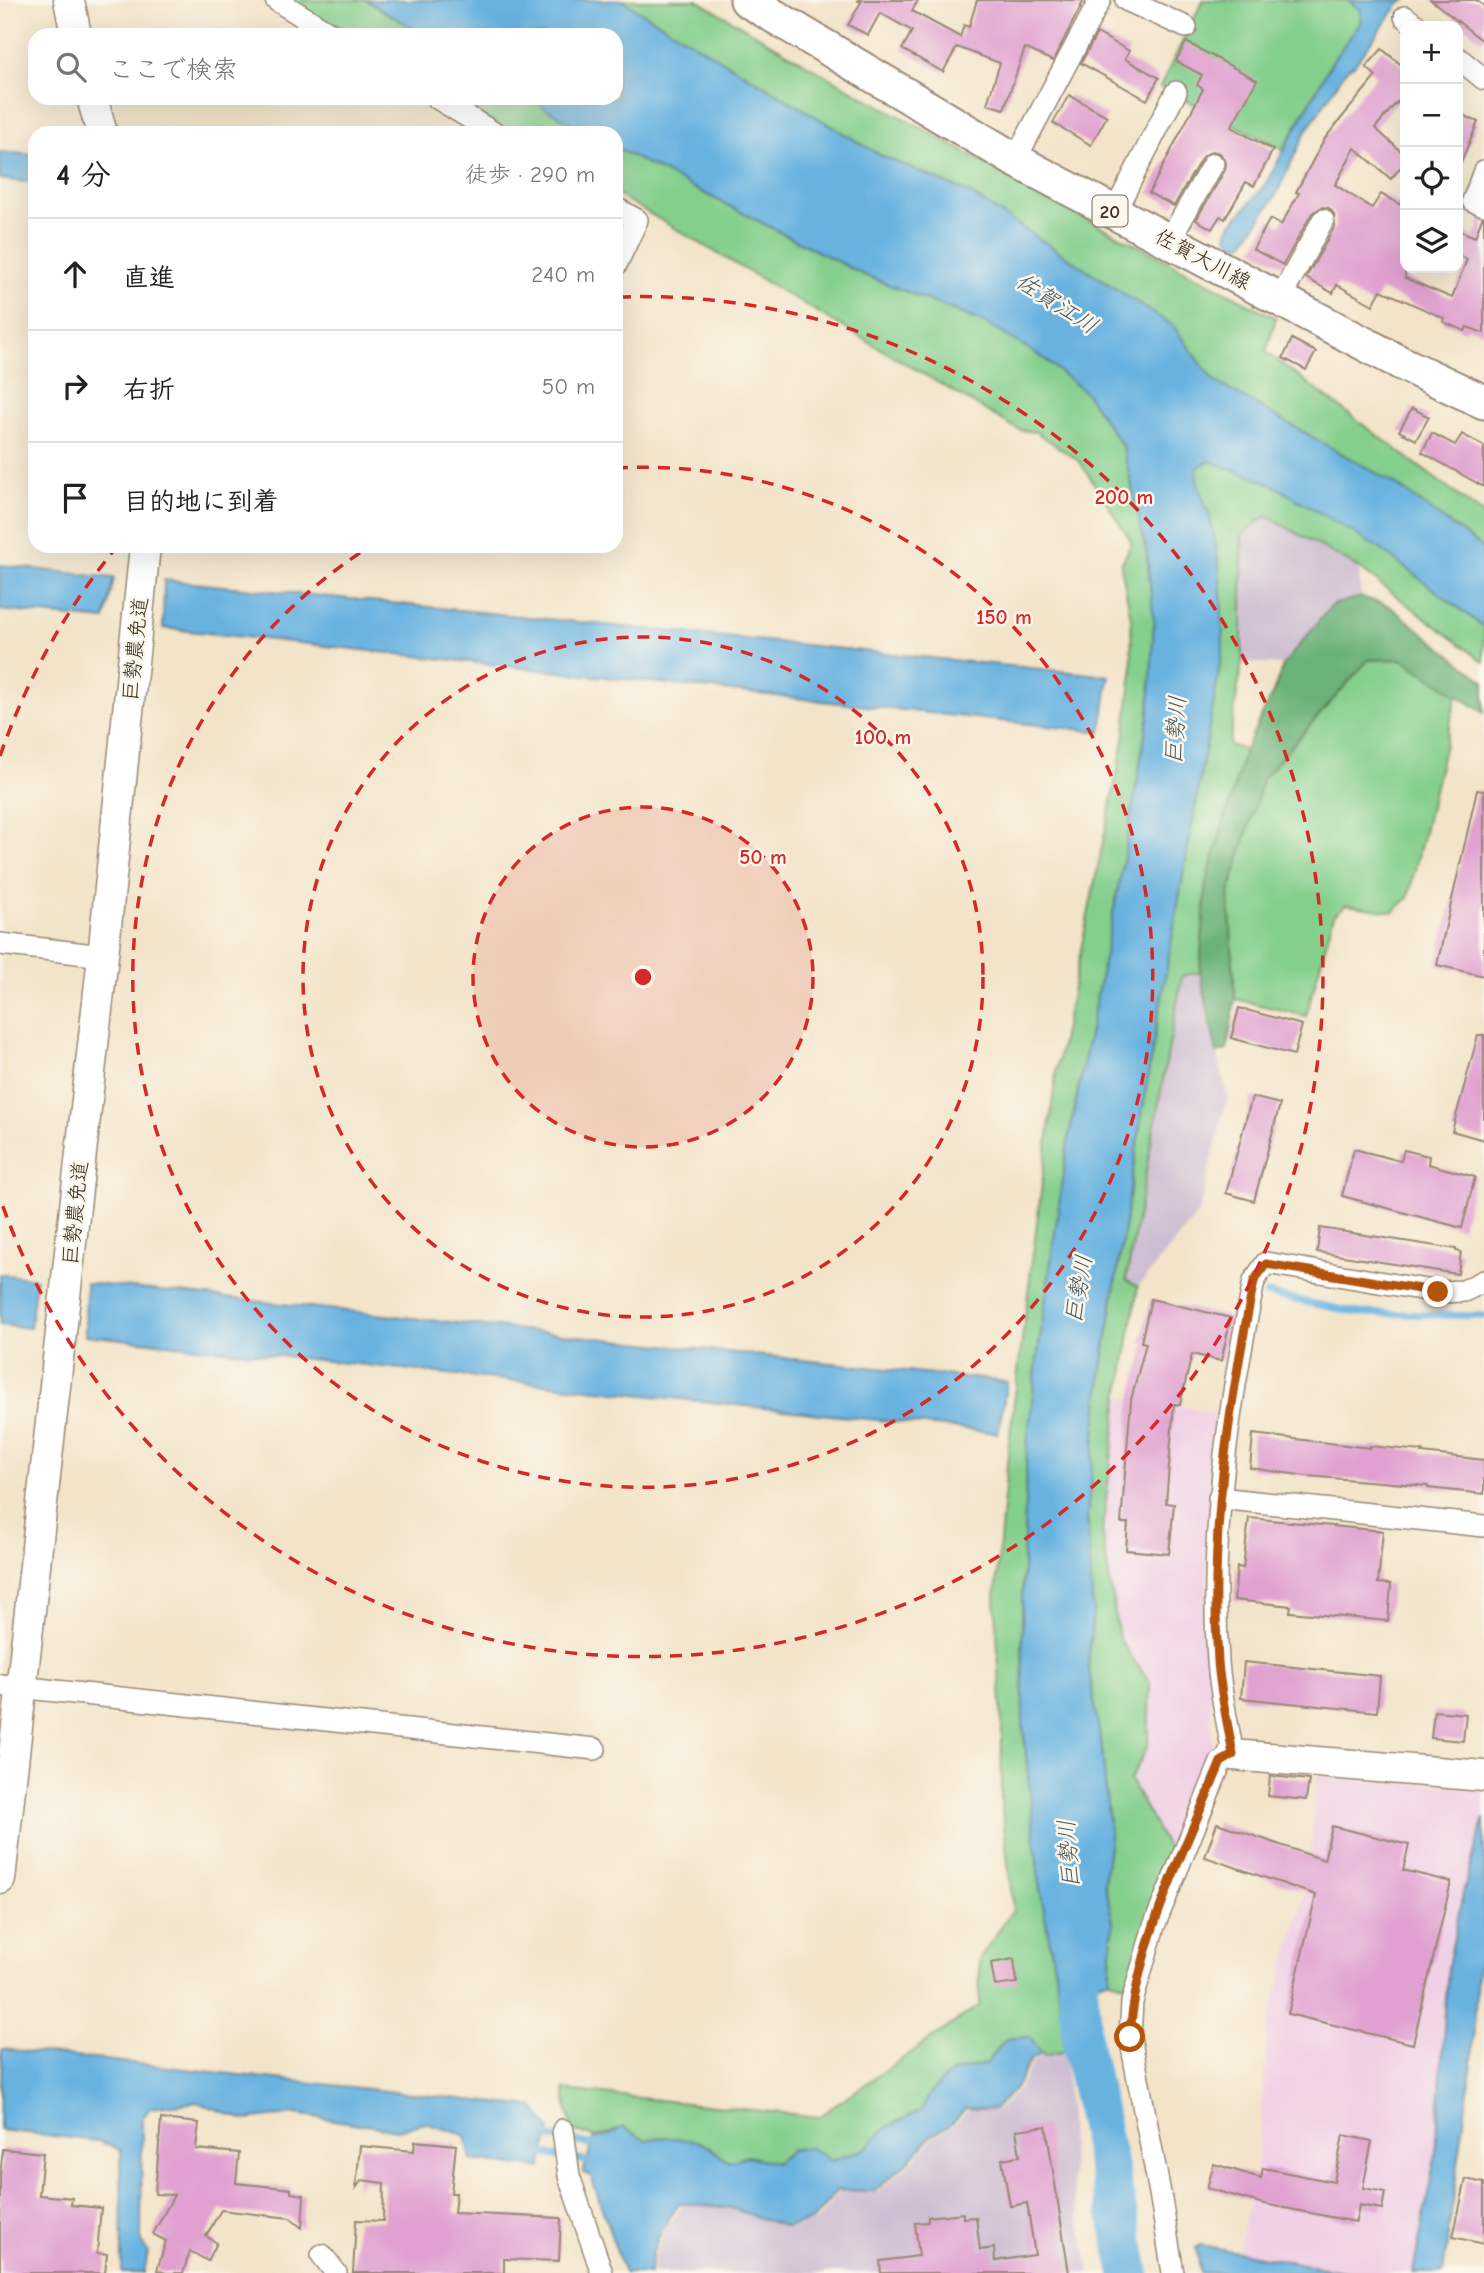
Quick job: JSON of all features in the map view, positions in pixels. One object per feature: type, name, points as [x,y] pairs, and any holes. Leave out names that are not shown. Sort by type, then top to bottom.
[{"type":"main road","name":"佐賀大川線","points":[[747,0],[1015,160],[1401,363],[1484,402]]},
{"type":"street","points":[[69,0],[75,28]]},
{"type":"street","points":[[276,0],[322,28]]},
{"type":"street","points":[[1015,160],[1100,0]]},
{"type":"street","points":[[1126,0],[1186,27]]},
{"type":"street","points":[[1463,62],[1484,79]]},
{"type":"street","points":[[1114,212],[1176,92]]},
{"type":"street","points":[[94,105],[100,126]]},
{"type":"street","points":[[448,105],[483,126]]},
{"type":"street","points":[[1169,242],[1213,164]]},
{"type":"street","points":[[1484,171],[1473,201],[1484,205]]},
{"type":"street","points":[[623,212],[637,220],[623,250]]},
{"type":"street","points":[[1280,299],[1324,220]]},
{"type":"street","name":"巨勢農免道","points":[[0,1879],[11,1686],[103,956],[144,553]]},
{"type":"street","points":[[0,944],[103,956]]},
{"type":"street","points":[[1233,1755],[1218,1663],[1216,1610],[1219,1498],[1239,1354],[1254,1281],[1266,1264],[1438,1292],[1464,1291],[1484,1281]]},
{"type":"street","points":[[1219,1498],[1484,1526]]},
{"type":"street","points":[[11,1686],[595,1749]]},
{"type":"street","points":[[1173,2273],[1130,2037],[1132,2003],[1154,1926],[1221,1762],[1233,1755],[1484,1776]]},
{"type":"street","points":[[564,2130],[569,2176],[603,2273]]},
{"type":"street","points":[[322,2255],[336,2273]]},
{"type":"shaded area","points":[[1265,516],[1359,568],[1361,597],[1332,605],[1283,665],[1242,662],[1242,534]]},
{"type":"shaded area","points":[[1200,972],[1227,1097],[1199,1212],[1138,1287],[1126,1281],[1182,976]]},
{"type":"shaded area","points":[[1119,1397],[1218,1413],[1209,1500],[1206,1596],[1212,1750],[1173,1858],[1130,1780],[1148,1746],[1150,1683],[1119,1639],[1102,1532]]},
{"type":"shaded area","points":[[1317,1774],[1469,1787],[1484,1792],[1484,1818],[1463,1893],[1448,1967],[1436,2152],[1413,2273],[1351,2273],[1238,2252],[1257,2167],[1268,2025],[1308,1882]]},
{"type":"shaded area","points":[[1065,2051],[1073,2189],[1090,2273],[654,2273],[653,2261],[665,2231],[684,2204],[734,2209],[789,2228],[817,2221],[840,2191],[878,2192],[912,2162],[934,2137],[955,2124],[969,2109],[997,2111],[1020,2088],[1034,2060]]},
{"type":"green space","points":[[284,0],[366,0],[412,28],[332,28]]},
{"type":"green space","points":[[621,0],[697,0],[830,78],[1079,215],[1276,318],[1266,352],[1484,515],[1484,549],[1395,484],[1214,381],[1173,326],[969,193],[880,155]]},
{"type":"green space","points":[[1203,0],[1348,0],[1361,10],[1360,24],[1333,60],[1283,150],[1160,87]]},
{"type":"green space","points":[[464,105],[541,105],[575,126],[499,126]]},
{"type":"green space","points":[[623,152],[862,274],[985,323],[1042,357],[1086,393],[1123,447],[1147,554],[1154,621],[1149,713],[1123,863],[1068,1142],[1027,1446],[1022,1599],[1023,1726],[1040,1888],[1058,1988],[1065,2051],[1044,2056],[1029,2037],[1006,2039],[987,2064],[952,2072],[931,2092],[922,2110],[887,2127],[865,2149],[832,2161],[808,2147],[791,2150],[776,2163],[747,2156],[729,2162],[709,2147],[664,2137],[645,2140],[623,2127],[609,2134],[593,2136],[572,2131],[564,2090],[818,2117],[980,2005],[979,1959],[1013,1910],[1001,1799],[1002,1723],[995,1597],[1009,1442],[1057,1066],[1124,740],[1132,673],[1131,618],[1121,565],[1132,542],[1080,462],[1036,432],[1019,430],[623,198]]},
{"type":"green space","points":[[1214,442],[1382,550],[1484,627],[1484,662],[1359,568],[1266,516],[1242,534],[1242,662],[1229,745],[1245,750],[1206,884],[1200,972],[1182,976],[1126,1280],[1138,1287],[1119,1397],[1102,1532],[1119,1639],[1150,1683],[1148,1746],[1130,1780],[1173,1858],[1128,1985],[1109,1980],[1113,1922],[1104,1882],[1110,1837],[1102,1749],[1088,1665],[1093,1613],[1087,1517],[1101,1375],[1150,1062],[1223,648],[1216,552],[1205,506],[1185,462]]},
{"type":"green space","points":[[1361,597],[1389,606],[1484,681],[1484,713],[1402,659],[1368,660],[1263,778],[1229,894],[1235,999],[1227,1050],[1217,1053],[1200,972],[1206,884],[1245,750],[1283,665],[1332,605]]},
{"type":"green space","points":[[1402,659],[1457,694],[1408,898],[1393,912],[1346,905],[1334,915],[1306,1016],[1235,999],[1229,894],[1263,778],[1368,660]]},
{"type":"water","name":"佐賀江川","points":[[366,0],[621,0],[880,155],[969,193],[1173,326],[1214,381],[1395,484],[1484,549],[1484,627],[1382,550],[1271,484],[1210,461],[1197,467],[1198,487],[1210,518],[1217,550],[1223,648],[1150,1062],[1101,1375],[1087,1517],[1093,1613],[1088,1665],[1102,1749],[1110,1837],[1104,1882],[1113,1922],[1109,1980],[1058,1988],[1040,1888],[1023,1726],[1022,1599],[1027,1446],[1068,1142],[1123,863],[1149,713],[1154,621],[1147,554],[1123,447],[1086,393],[1042,357],[985,323],[862,274],[623,152],[623,126],[575,126],[541,105],[623,105],[623,28],[412,28]]},
{"type":"water","points":[[1348,0],[1406,0],[1399,4],[1354,65],[1347,69],[1305,133],[1276,195],[1243,244],[1234,243],[1227,236],[1229,227],[1265,185],[1333,60],[1360,24],[1361,10]]},
{"type":"water","points":[[0,152],[28,154],[28,182],[0,179]]},
{"type":"water","points":[[0,565],[114,578],[105,620],[0,610]]},
{"type":"water","points":[[164,580],[1109,676],[1101,732],[163,628]]},
{"type":"water","points":[[0,1274],[36,1279],[30,1328],[0,1325]]},
{"type":"water","points":[[86,1283],[1007,1382],[998,1433],[85,1335]]},
{"type":"water","points":[[1484,1818],[1484,1946],[1477,1974],[1472,2062],[1443,2273],[1413,2273],[1436,2152],[1448,1967],[1463,1893]]},
{"type":"water","points":[[1029,2037],[1042,2054],[1031,2059],[1016,2087],[994,2110],[966,2108],[952,2123],[931,2136],[909,2161],[875,2191],[837,2190],[813,2220],[786,2227],[731,2208],[680,2203],[656,2245],[650,2273],[624,2273],[591,2176],[583,2173],[594,2138],[606,2137],[623,2127],[645,2140],[664,2137],[697,2141],[729,2162],[747,2156],[776,2163],[791,2150],[808,2147],[832,2161],[865,2149],[887,2127],[922,2110],[931,2092],[952,2072],[986,2064],[1006,2039]]},
{"type":"water","points":[[2,2049],[534,2107],[550,2129],[541,2168],[471,2160],[465,2135],[425,2123],[397,2130],[296,2114],[245,2120],[197,2102],[150,2108],[142,2119],[141,2242],[148,2252],[144,2273],[122,2273],[121,2150],[98,2141],[0,2130]]},
{"type":"water","points":[[1201,2245],[1351,2273],[1201,2273],[1196,2248]]},
{"type":"building","points":[[857,0],[918,0],[912,11],[960,37],[964,25],[969,27],[977,0],[1084,0],[1053,61],[1025,48],[1004,109],[987,104],[1000,63],[957,47],[943,72],[902,49],[912,31],[880,13],[868,35],[848,25],[861,2]]},
{"type":"building","points":[[1431,0],[1476,0],[1484,6],[1484,42],[1463,25],[1463,21],[1458,21]]},
{"type":"building","points":[[1097,33],[1129,51],[1125,59],[1159,78],[1147,100],[1081,63]]},
{"type":"building","points":[[1186,42],[1257,80],[1231,127],[1273,150],[1254,186],[1246,182],[1225,219],[1220,216],[1212,229],[1196,220],[1225,170],[1226,163],[1220,153],[1212,151],[1202,157],[1174,206],[1149,193],[1203,89],[1197,85],[1202,75],[1176,61]]},
{"type":"building","points":[[1382,49],[1400,64],[1400,105],[1397,102],[1375,128],[1400,150],[1400,168],[1391,179],[1355,148],[1335,185],[1372,208],[1381,194],[1400,204],[1400,273],[1405,273],[1405,278],[1452,298],[1467,259],[1463,257],[1463,232],[1475,237],[1484,218],[1484,333],[1467,327],[1465,331],[1443,322],[1444,318],[1381,290],[1373,305],[1337,285],[1333,293],[1306,278],[1335,226],[1334,214],[1329,208],[1322,207],[1312,213],[1283,265],[1253,249],[1270,219],[1281,225],[1325,138],[1376,76],[1366,67]]},
{"type":"building","points":[[1069,95],[1107,116],[1091,145],[1053,123]]},
{"type":"building","points":[[1463,115],[1478,122],[1463,157]]},
{"type":"building","points":[[1292,339],[1316,352],[1306,370],[1283,358]]},
{"type":"building","points":[[1412,408],[1429,417],[1416,440],[1399,431]]},
{"type":"building","points":[[1432,433],[1455,445],[1462,434],[1484,446],[1484,487],[1422,452]]},
{"type":"building","points":[[1477,790],[1484,791],[1484,976],[1437,965]]},
{"type":"building","points":[[1239,1008],[1302,1025],[1294,1055],[1231,1038]]},
{"type":"building","points":[[1478,1035],[1484,1035],[1484,1140],[1452,1131]]},
{"type":"building","points":[[1252,1097],[1280,1104],[1254,1201],[1226,1193]]},
{"type":"building","points":[[1354,1149],[1401,1161],[1404,1150],[1429,1156],[1428,1164],[1475,1177],[1462,1228],[1342,1196]]},
{"type":"building","points":[[1320,1228],[1456,1249],[1461,1252],[1458,1274],[1317,1252]]},
{"type":"building","points":[[1151,1299],[1231,1318],[1221,1361],[1192,1354],[1180,1405],[1174,1404],[1166,1503],[1174,1504],[1169,1554],[1126,1550],[1128,1523],[1121,1523],[1131,1400],[1146,1343],[1141,1342]]},
{"type":"building","points":[[1253,1434],[1370,1448],[1423,1451],[1422,1453],[1484,1460],[1484,1494],[1250,1468]]},
{"type":"building","points":[[1249,1518],[1383,1531],[1378,1583],[1391,1584],[1388,1621],[1290,1612],[1291,1606],[1234,1600],[1237,1567],[1243,1568]]},
{"type":"building","points":[[1244,1662],[1380,1676],[1377,1712],[1241,1698]]},
{"type":"building","points":[[1434,1711],[1466,1714],[1463,1741],[1431,1738]]},
{"type":"building","points":[[1270,1776],[1309,1780],[1306,1800],[1268,1796]]},
{"type":"building","points":[[1217,1823],[1324,1860],[1332,1826],[1409,1845],[1403,1870],[1451,1882],[1413,2044],[1288,2014],[1316,1895],[1205,1857]]},
{"type":"building","points":[[1014,1959],[1017,1983],[995,1986],[991,1963]]},
{"type":"building","points":[[161,2119],[199,2123],[196,2149],[239,2153],[236,2183],[291,2189],[291,2193],[304,2195],[302,2228],[290,2218],[221,2210],[206,2236],[217,2243],[208,2261],[190,2251],[183,2273],[157,2270],[166,2241],[153,2234],[174,2195],[155,2194]]},
{"type":"building","points":[[1046,2126],[1069,2273],[881,2273],[880,2261],[919,2256],[915,2223],[928,2222],[928,2217],[963,2213],[963,2218],[976,2217],[980,2250],[994,2248],[995,2261],[1035,2255],[1027,2203],[1010,2206],[1002,2159],[1020,2156],[1016,2130]]},
{"type":"building","points":[[1343,2135],[1372,2141],[1363,2188],[1385,2192],[1382,2209],[1359,2205],[1356,2222],[1260,2203],[1207,2188],[1214,2164],[1261,2178],[1263,2168],[1334,2182]]},
{"type":"building","points":[[415,2141],[456,2145],[451,2193],[456,2193],[454,2213],[561,2218],[559,2261],[504,2259],[504,2273],[353,2273],[356,2220],[383,2221],[384,2183],[362,2180],[356,2188],[360,2146],[414,2151]]},
{"type":"building","points":[[3,2149],[43,2153],[39,2195],[72,2198],[71,2205],[101,2208],[97,2253],[107,2254],[105,2273],[0,2273],[0,2175]]},
{"type":"building","points":[[1466,2179],[1484,2183],[1484,2244],[1453,2237]]},
{"type":"waterway","points":[[1267,1294],[1359,1313],[1484,1316]]},
{"type":"waterway","name":"巨勢川","points":[[1074,1929],[1082,2044],[1130,2273]]},
{"type":"waterway","points":[[548,2137],[591,2144]]},
{"type":"waterway","points":[[544,2154],[586,2161]]},
{"type":"route","points":[[1130,2037],[1132,2003],[1154,1926],[1221,1762],[1233,1755],[1218,1663],[1216,1610],[1219,1498],[1239,1354],[1254,1281],[1266,1264],[1438,1292]]}]
